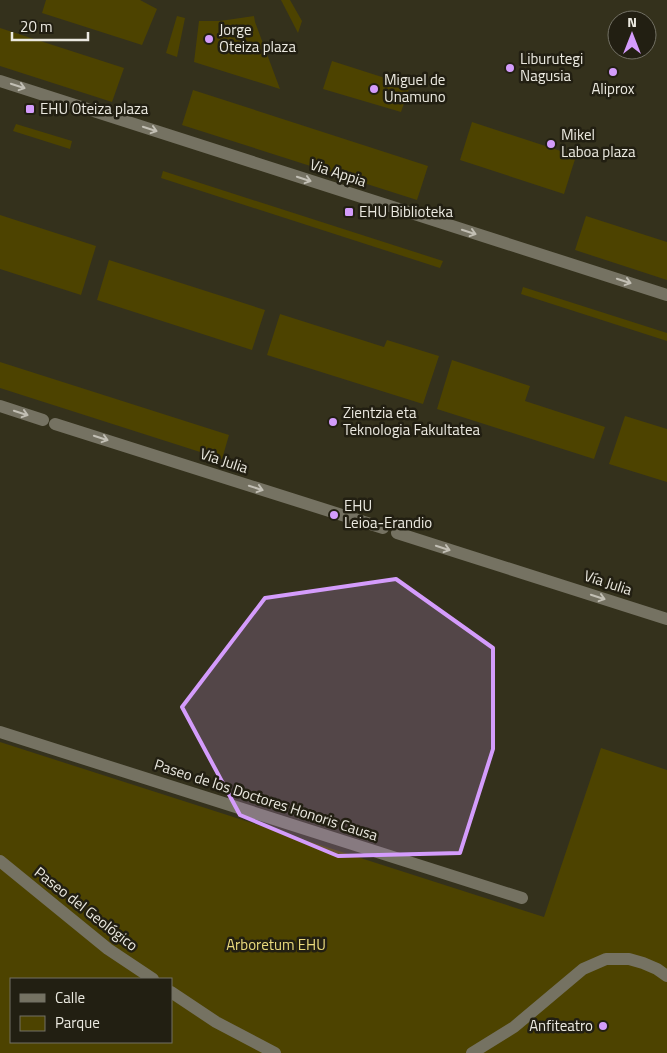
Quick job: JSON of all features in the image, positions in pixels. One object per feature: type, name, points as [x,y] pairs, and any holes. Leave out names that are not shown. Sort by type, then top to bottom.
[{"type":"street","name":"Via Appia","points":[[0,81],[667,295]]},
{"type":"street","name":"Vía Julia","points":[[0,406],[383,528]]},
{"type":"street","name":"Vía Julia","points":[[397,533],[667,619]]},
{"type":"street","name":"Paseo de los Doctores Honoris Causa","points":[[0,732],[522,898]]},
{"type":"street","name":"Paseo del Geológico","points":[[0,862],[108,949],[152,978]]},
{"type":"street","points":[[472,1053],[514,1027],[583,969],[606,959],[629,959],[644,963],[667,976]]},
{"type":"street","points":[[172,993],[216,1022],[275,1053]]},
{"type":"highlighted area","points":[[396,579],[493,648],[493,749],[460,853],[338,856],[240,815],[182,707],[265,598]]},
{"type":"shaded area","name":"EHU Leioa-Erandio","points":[[0,0],[667,0],[667,1053],[0,1053]]},
{"type":"green space","points":[[46,0],[140,0],[157,9],[142,45],[42,13]]},
{"type":"green space","points":[[281,0],[290,0],[302,21],[298,33]]},
{"type":"green space","points":[[177,16],[185,18],[177,57],[166,53]]},
{"type":"green space","points":[[254,16],[280,89],[194,62],[199,21],[220,21]]},
{"type":"green space","points":[[0,28],[124,68],[112,102],[0,66]]},
{"type":"green space","points":[[332,61],[410,86],[401,112],[323,89]]},
{"type":"green space","points":[[193,90],[428,166],[417,200],[182,125]]},
{"type":"green space","points":[[472,122],[576,156],[564,194],[460,160]]},
{"type":"green space","points":[[16,124],[72,141],[70,149],[13,131]]},
{"type":"green space","points":[[163,171],[443,261],[440,268],[161,178]]},
{"type":"green space","points":[[0,215],[96,246],[81,295],[0,269]]},
{"type":"green space","points":[[586,216],[667,242],[667,280],[575,250]]},
{"type":"green space","points":[[109,260],[265,310],[252,350],[97,300]]},
{"type":"green space","points":[[523,287],[667,333],[667,341],[521,294]]},
{"type":"green space","points":[[280,314],[384,347],[387,340],[439,356],[423,404],[267,355]]},
{"type":"green space","points":[[452,360],[530,386],[525,401],[605,427],[594,459],[437,409]]},
{"type":"green space","points":[[0,362],[229,435],[222,459],[0,388]]},
{"type":"green space","points":[[625,416],[667,429],[667,482],[609,464]]},
{"type":"green space","name":"Arboretum EHU","points":[[0,742],[544,917],[601,748],[667,770],[667,1053],[0,1053]]},
{"type":"place","name":"Jorge Oteiza plaza","points":[[209,39]]},
{"type":"place","name":"Liburutegi Nagusia","points":[[510,68]]},
{"type":"place","name":"Aliprox","points":[[613,72]]},
{"type":"place","name":"Miguel de Unamuno","points":[[374,89]]},
{"type":"place","name":"EHU Oteiza plaza","points":[[30,109]]},
{"type":"place","name":"Mikel Laboa plaza","points":[[551,144]]},
{"type":"place","name":"EHU Biblioteka","points":[[349,212]]},
{"type":"place","name":"Zientzia eta Teknologia Fakultatea","points":[[333,422]]},
{"type":"place","name":"EHU Leioa-Erandio","points":[[334,515]]},
{"type":"place","name":"Anfiteatro","points":[[603,1026]]}]
